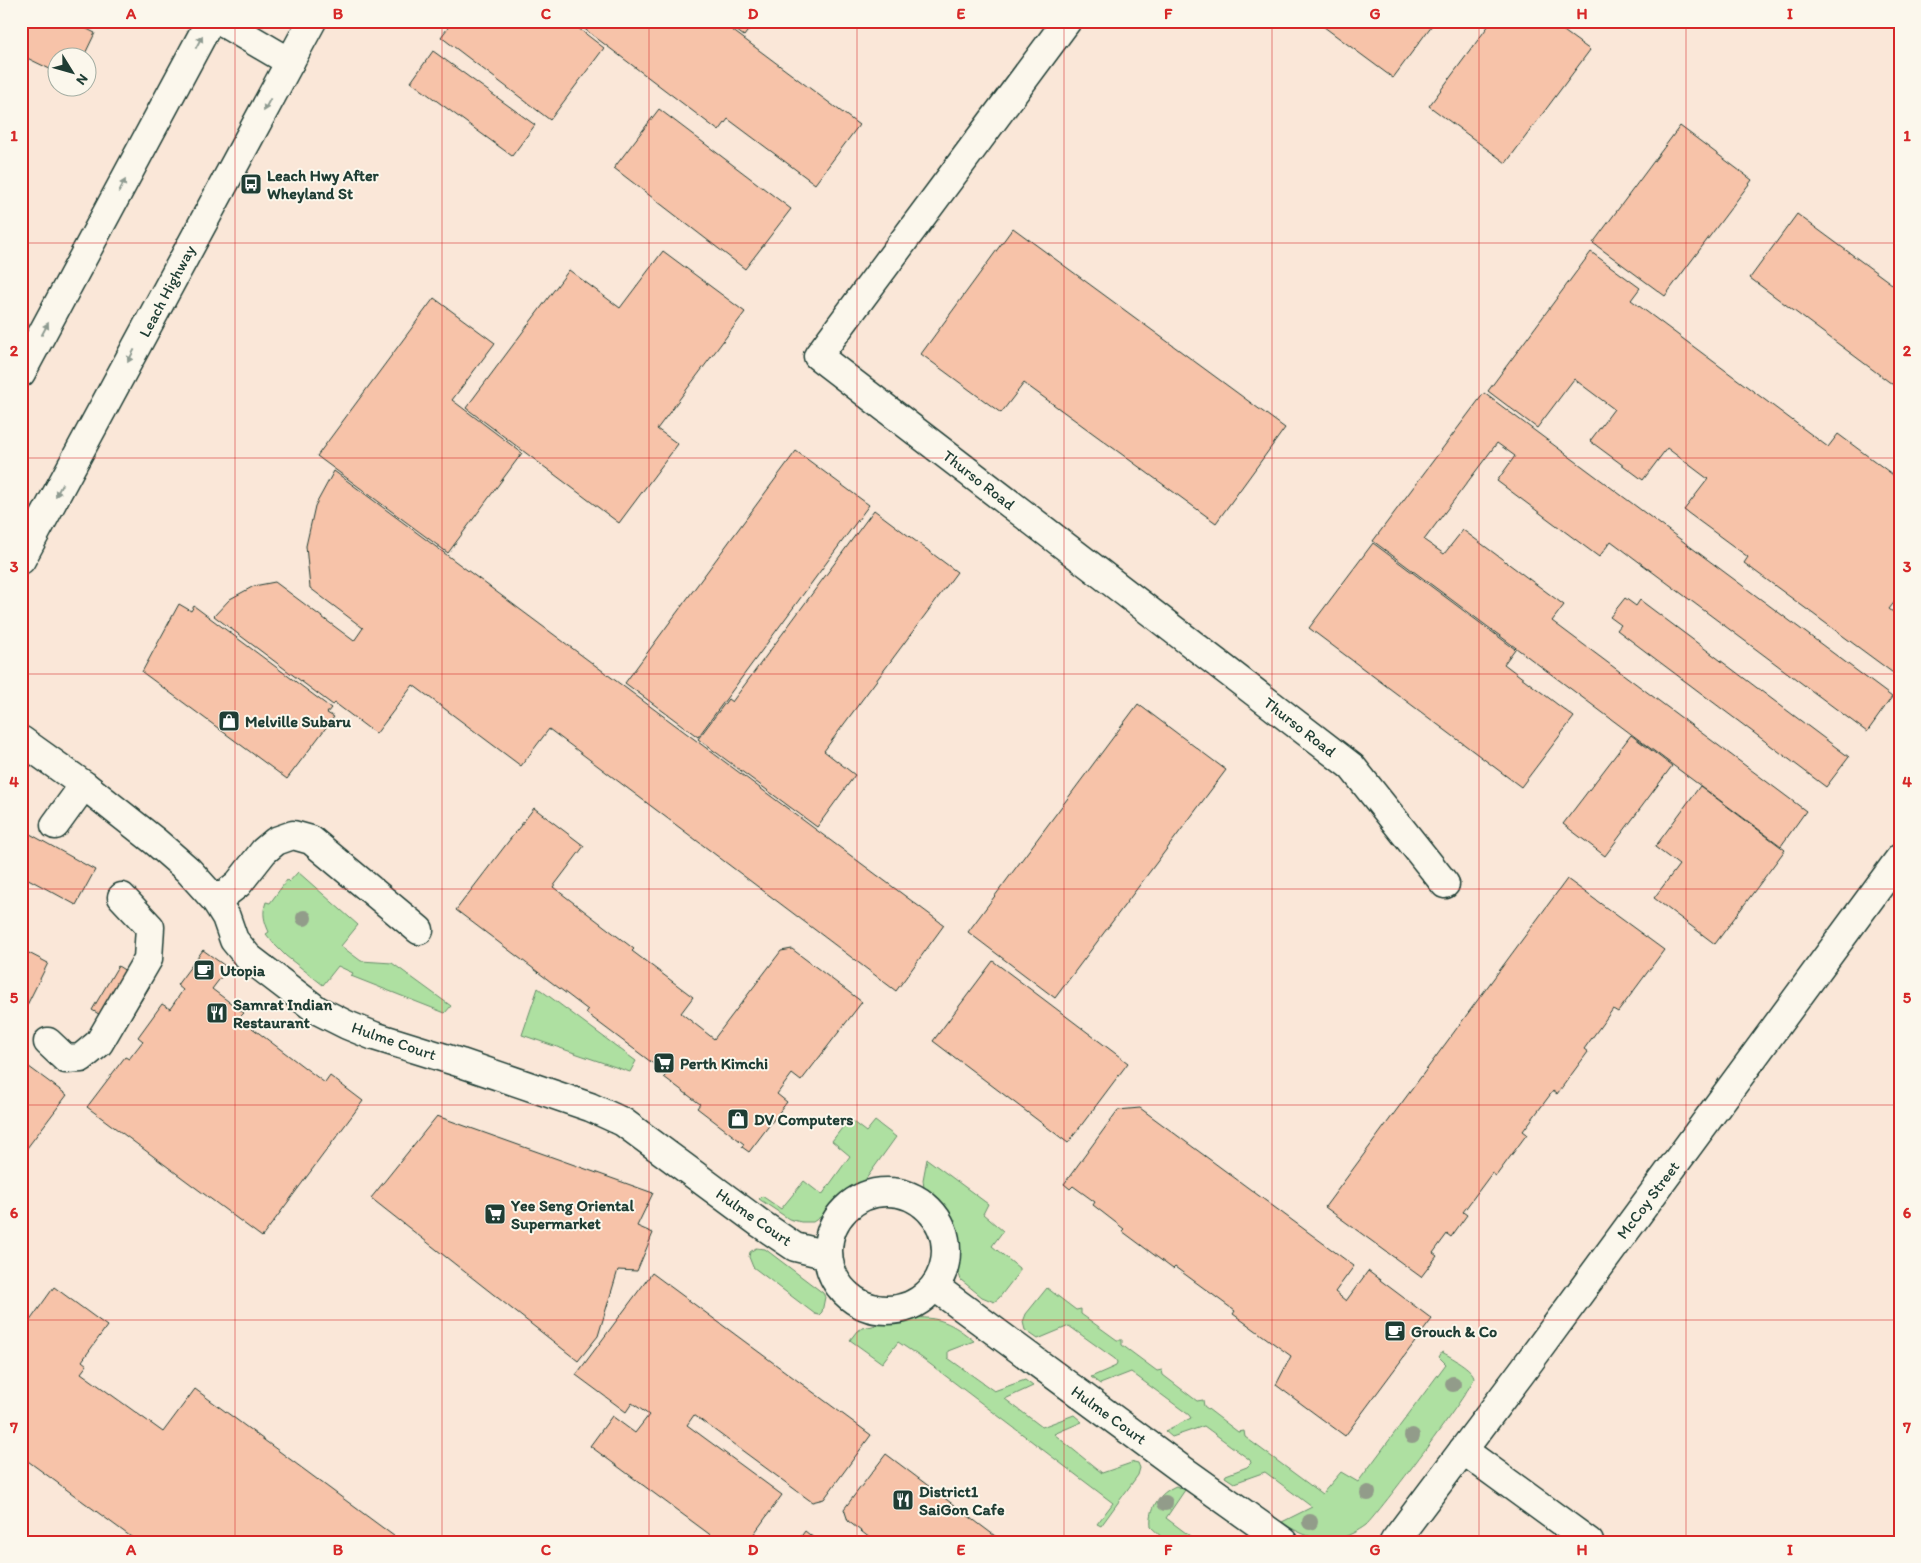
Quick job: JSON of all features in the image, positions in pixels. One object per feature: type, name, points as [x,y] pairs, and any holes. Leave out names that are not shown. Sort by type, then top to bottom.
[{"type":"main road","points":[[21,373],[210,21]]},
{"type":"main road","points":[[220,21],[290,62]]},
{"type":"main road","name":"Leach Highway","points":[[21,560],[312,21]]},
{"type":"main road","name":"Thurso Road","points":[[1068,21],[818,356],[1352,767],[1446,884]]},
{"type":"main road","name":"Hulme Court","points":[[21,740],[84,785],[188,870],[216,901],[226,916],[234,940],[248,957],[317,1010],[346,1025],[374,1036],[461,1063],[562,1098],[623,1122],[761,1224],[795,1246],[828,1255]]},
{"type":"main road","points":[[55,825],[84,785]]},
{"type":"main road","points":[[216,901],[238,884],[268,847],[276,841],[293,835],[311,840],[418,930]]},
{"type":"main road","name":"McCoy Street","points":[[1394,1542],[1900,858]]},
{"type":"main road","points":[[48,1042],[66,1059],[81,1058],[100,1043],[148,959],[150,926],[122,897]]},
{"type":"main road","points":[[880,1192],[897,1192],[914,1197],[928,1207],[939,1220],[946,1237],[947,1254],[944,1271],[935,1287],[922,1299],[907,1308],[889,1311],[871,1309],[855,1302],[844,1293],[830,1268],[828,1255],[830,1237],[836,1221],[848,1207],[862,1197],[880,1192]]},
{"type":"main road","name":"Hulme Court","points":[[935,1287],[1180,1468],[1284,1542]]},
{"type":"main road","points":[[1463,1450],[1589,1542]]},
{"type":"green space","points":[[298,872],[358,925],[341,946],[361,961],[392,963],[451,1006],[445,1013],[351,976],[353,973],[338,966],[323,985],[286,956],[266,934],[269,932],[264,910],[266,902],[270,903],[287,880],[289,882]]},
{"type":"green space","points":[[538,988],[636,1061],[630,1072],[522,1035]]},
{"type":"green space","points":[[849,1119],[866,1132],[875,1121],[896,1137],[863,1183],[843,1193],[822,1216],[813,1222],[789,1219],[759,1199],[762,1196],[781,1209],[804,1181],[822,1195],[850,1156],[832,1141]]},
{"type":"green space","points":[[927,1159],[988,1204],[983,1214],[1003,1231],[992,1246],[1019,1268],[1019,1272],[994,1302],[982,1297],[961,1280],[957,1269],[959,1248],[953,1224],[938,1200],[924,1188],[923,1180]]},
{"type":"green space","points":[[756,1248],[765,1249],[823,1293],[825,1297],[822,1312],[819,1315],[815,1314],[753,1267],[749,1257],[750,1252]]},
{"type":"green space","points":[[1047,1288],[1076,1310],[1081,1309],[1081,1314],[1117,1340],[1122,1340],[1122,1345],[1157,1371],[1162,1370],[1163,1375],[1197,1401],[1203,1400],[1204,1406],[1238,1432],[1244,1431],[1245,1437],[1322,1494],[1341,1472],[1358,1482],[1446,1364],[1439,1357],[1442,1352],[1466,1367],[1473,1374],[1474,1378],[1470,1387],[1424,1451],[1366,1525],[1344,1537],[1335,1539],[1316,1538],[1307,1536],[1282,1522],[1312,1507],[1265,1472],[1234,1483],[1225,1477],[1247,1467],[1251,1463],[1250,1460],[1204,1426],[1172,1437],[1165,1431],[1191,1418],[1131,1372],[1100,1384],[1091,1377],[1116,1366],[1117,1362],[1069,1326],[1038,1339],[1025,1330],[1023,1322],[1026,1314]]},
{"type":"green space","points":[[910,1318],[929,1318],[945,1322],[974,1341],[948,1351],[948,1358],[994,1391],[1025,1380],[1033,1386],[1005,1399],[1042,1427],[1074,1415],[1082,1422],[1054,1434],[1102,1473],[1134,1462],[1138,1463],[1140,1468],[1138,1475],[1101,1526],[1097,1524],[1113,1503],[922,1358],[898,1342],[882,1363],[850,1340],[857,1331],[863,1328]]},
{"type":"green space","points":[[1176,1486],[1185,1490],[1166,1518],[1198,1542],[1167,1542],[1151,1527],[1152,1514],[1156,1502]]},
{"type":"building","points":[[21,21],[71,21],[95,33],[88,48],[48,48],[48,68],[21,55]]},
{"type":"building","points":[[453,21],[569,21],[604,48],[550,120],[441,37]]},
{"type":"building","points":[[574,21],[720,21],[859,125],[815,184],[728,119],[719,131]]},
{"type":"building","points":[[724,21],[755,21],[744,36]]},
{"type":"building","points":[[1316,21],[1435,21],[1393,78]]},
{"type":"building","points":[[1492,21],[1550,21],[1590,50],[1506,163],[1429,106]]},
{"type":"building","points":[[433,51],[535,125],[512,156],[411,82]]},
{"type":"building","points":[[659,109],[791,209],[745,269],[614,168]]},
{"type":"building","points":[[1680,126],[1752,180],[1665,296],[1593,243]]},
{"type":"building","points":[[1797,214],[1900,290],[1900,390],[1750,278]]},
{"type":"building","points":[[1013,228],[1285,428],[1216,523],[1024,383],[1001,413],[921,354]]},
{"type":"building","points":[[663,251],[745,312],[657,429],[678,444],[619,523],[466,408],[569,270],[620,308]]},
{"type":"building","points":[[1591,252],[1640,288],[1631,300],[1828,447],[1838,434],[1900,480],[1900,595],[1889,609],[1900,617],[1900,678],[1744,563],[1748,557],[1684,510],[1708,479],[1667,448],[1643,480],[1590,441],[1614,409],[1574,379],[1537,428],[1488,391]]},
{"type":"building","points":[[434,298],[495,343],[452,400],[522,453],[448,553],[317,456]]},
{"type":"building","points":[[1484,393],[1892,697],[1867,732],[1611,541],[1599,557],[1497,481],[1515,456],[1497,443],[1424,540],[1444,554],[1463,530],[1564,605],[1552,621],[1806,811],[1781,846],[1373,541]]},
{"type":"building","points":[[796,451],[869,505],[698,737],[625,683]]},
{"type":"building","points":[[334,471],[944,925],[896,991],[549,729],[521,766],[413,685],[376,734],[335,703],[333,705],[214,616],[230,599],[254,586],[275,582],[354,641],[363,628],[310,588],[306,546],[315,506]]},
{"type":"building","points":[[874,510],[957,572],[824,751],[855,775],[817,827],[698,739],[728,699],[732,702]]},
{"type":"building","points":[[1373,543],[1515,649],[1504,664],[1574,717],[1521,787],[1309,628]]},
{"type":"building","points":[[1625,598],[1636,606],[1640,600],[1849,757],[1826,787],[1617,630],[1621,625],[1610,617]]},
{"type":"building","points":[[179,604],[191,611],[194,606],[331,708],[327,713],[334,717],[287,779],[142,672]]},
{"type":"building","points":[[1138,704],[1226,770],[1055,998],[968,932]]},
{"type":"building","points":[[1631,735],[1672,766],[1605,856],[1563,824]]},
{"type":"building","points":[[1700,786],[1785,850],[1715,944],[1654,898],[1679,865],[1655,847]]},
{"type":"building","points":[[534,808],[584,846],[553,887],[634,949],[632,951],[693,997],[681,1013],[714,1039],[781,951],[792,949],[862,1002],[801,1081],[792,1074],[777,1094],[787,1102],[749,1152],[742,1147],[744,1144],[697,1108],[700,1104],[664,1077],[667,1074],[586,1013],[588,1010],[456,910]]},
{"type":"building","points":[[21,829],[95,870],[76,905],[21,875]]},
{"type":"building","points":[[1567,879],[1664,950],[1618,1012],[1613,1009],[1584,1049],[1588,1052],[1557,1094],[1553,1091],[1523,1131],[1527,1134],[1496,1176],[1492,1173],[1463,1212],[1467,1215],[1451,1237],[1447,1234],[1433,1253],[1437,1256],[1421,1277],[1325,1207]]},
{"type":"building","points":[[21,949],[48,963],[22,1015],[21,1015]]},
{"type":"building","points":[[203,950],[228,968],[212,989],[244,1013],[239,1018],[325,1083],[330,1076],[363,1101],[262,1237],[87,1107],[125,1057],[129,1059],[143,1041],[138,1037],[162,1004],[170,1009],[183,990],[177,985]]},
{"type":"building","points":[[993,961],[1128,1063],[1068,1143],[933,1041]]},
{"type":"building","points":[[118,966],[150,986],[124,1029],[92,1010]]},
{"type":"building","points":[[21,1061],[67,1095],[21,1156]]},
{"type":"building","points":[[1140,1108],[1354,1266],[1335,1292],[1346,1301],[1368,1271],[1432,1319],[1345,1436],[1276,1385],[1291,1356],[1233,1314],[1235,1311],[1175,1267],[1173,1269],[1122,1231],[1124,1229],[1093,1205],[1095,1202],[1073,1186],[1070,1189],[1064,1184],[1118,1110]]},
{"type":"building","points":[[437,1116],[653,1193],[637,1226],[653,1233],[637,1271],[618,1270],[598,1336],[578,1361],[371,1198]]},
{"type":"building","points":[[652,1273],[871,1435],[824,1499],[812,1502],[694,1415],[687,1425],[782,1495],[748,1542],[720,1542],[590,1446],[612,1416],[635,1433],[649,1415],[632,1403],[626,1412],[576,1375]]},
{"type":"building","points":[[54,1287],[107,1326],[82,1361],[87,1365],[81,1373],[163,1432],[195,1389],[402,1542],[138,1542],[21,1456],[21,1316],[29,1322]]},
{"type":"building","points":[[886,1454],[1003,1542],[875,1542],[848,1521],[844,1509]]},
{"type":"building","points":[[805,1531],[819,1542],[797,1542]]},
{"type":"place","name":"Leach Hwy After Wheyland St","points":[[251,184]]},
{"type":"place","name":"Melville Subaru","points":[[229,721]]},
{"type":"place","name":"Utopia","points":[[204,970]]},
{"type":"place","name":"Samrat Indian Restaurant","points":[[217,1013]]},
{"type":"place","name":"Perth Kimchi","points":[[664,1063]]},
{"type":"place","name":"DV Computers","points":[[738,1119]]},
{"type":"place","name":"Yee Seng Oriental Supermarket","points":[[495,1214]]},
{"type":"place","name":"Grouch & Co","points":[[1395,1331]]},
{"type":"place","name":"District1 SaiGon Cafe","points":[[903,1500]]}]
